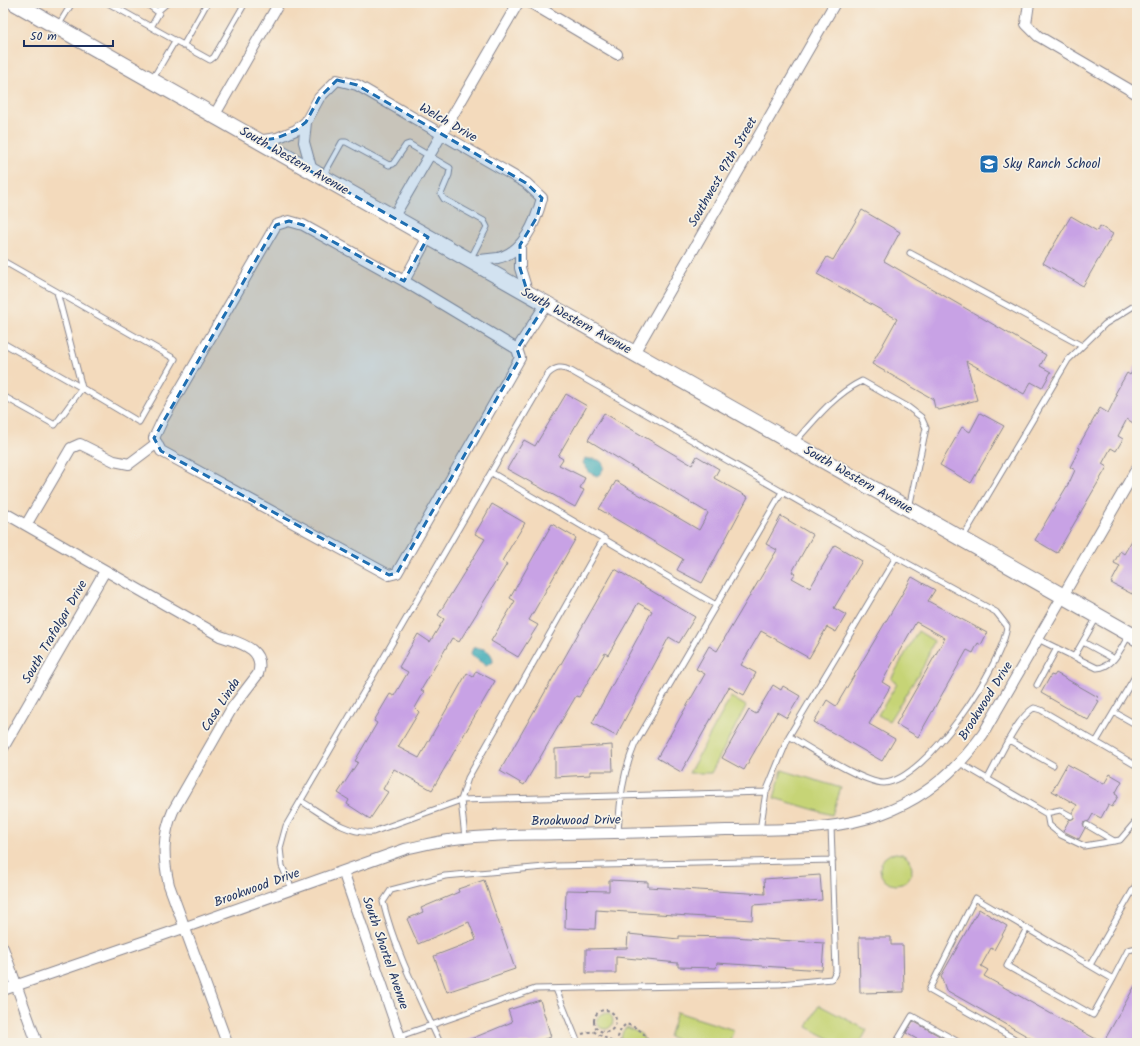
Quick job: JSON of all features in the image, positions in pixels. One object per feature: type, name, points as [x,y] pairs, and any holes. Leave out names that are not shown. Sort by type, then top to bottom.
[{"type":"main road","name":"South Western Avenue","points":[[15,3],[1133,636]]},
{"type":"street","points":[[214,116],[279,3]]},
{"type":"street","points":[[393,218],[518,3]]},
{"type":"street","points":[[531,3],[617,54]]},
{"type":"street","name":"Southwest 97th Street","points":[[634,353],[835,3]]},
{"type":"street","points":[[1029,3],[1026,24],[1038,36],[1137,94]]},
{"type":"street","name":"Welch Drive","points":[[317,174],[304,142],[306,122],[319,98],[337,80],[357,85],[526,183],[542,198],[537,217],[520,245],[500,257],[470,261]]},
{"type":"street","name":"Welch Drive","points":[[257,140],[284,136],[296,130],[306,122]]},
{"type":"street","points":[[289,221],[303,225],[404,281],[517,349],[520,358],[396,573],[389,575],[161,450],[156,443],[154,438],[163,419],[276,225],[289,221]]},
{"type":"street","points":[[404,281],[428,237]]},
{"type":"street","points":[[520,245],[520,268],[528,294]]},
{"type":"street","points":[[517,349],[546,304]]},
{"type":"street","points":[[26,525],[71,448],[80,444],[114,461],[129,464],[156,443]]},
{"type":"street","name":"Brookwood Drive","points":[[3,990],[405,849],[465,838],[760,830],[831,826],[864,820],[902,805],[937,784],[960,762],[983,734],[1137,468]]},
{"type":"street","name":"Casa Linda","points":[[3,512],[220,636],[249,646],[255,652],[260,661],[258,674],[232,708],[173,811],[164,839],[166,870],[169,885],[186,927],[227,1043]]},
{"type":"street","name":"South Trafalgar Drive","points":[[3,748],[105,571]]},
{"type":"street","name":"South Shartel Avenue","points":[[343,871],[401,1040]]},
{"type":"street","points":[[3,948],[37,1043]]},
{"type":"lane","points":[[58,27],[72,3]]},
{"type":"lane","points":[[108,3],[210,60],[214,57],[245,3]]},
{"type":"lane","points":[[146,3],[159,10]]},
{"type":"lane","points":[[151,28],[159,10],[166,3]]},
{"type":"lane","points":[[183,46],[206,3]]},
{"type":"lane","points":[[152,81],[176,42]]},
{"type":"lane","points":[[317,174],[342,142],[346,142],[389,165],[393,164],[406,145],[409,144],[450,168],[449,175],[441,194],[444,199],[484,221],[486,227],[470,261]]},
{"type":"lane","points":[[910,252],[1082,346]]},
{"type":"lane","points":[[3,261],[175,359],[139,422],[3,343]]},
{"type":"lane","points":[[3,396],[55,426],[82,388],[57,292]]},
{"type":"lane","points":[[962,539],[1068,360],[1105,324],[1137,304]]},
{"type":"lane","points":[[292,889],[282,866],[280,848],[286,826],[548,374],[555,368],[563,367],[896,557],[996,612],[1007,626],[1006,637],[996,661],[946,738],[924,761],[899,778],[884,783],[869,781],[789,736]]},
{"type":"lane","points":[[794,443],[821,413],[851,387],[862,381],[872,386],[921,417],[926,428],[909,509]]},
{"type":"lane","points":[[492,473],[716,605]]},
{"type":"lane","points":[[618,833],[626,764],[635,744],[782,492]]},
{"type":"lane","points":[[465,838],[461,800],[468,778],[604,538]]},
{"type":"lane","points":[[760,830],[766,792],[789,736],[896,557]]},
{"type":"lane","points":[[1074,657],[1098,616]]},
{"type":"lane","points":[[1038,638],[1097,668],[1110,664],[1133,636]]},
{"type":"lane","points":[[1083,642],[1114,659]]},
{"type":"lane","points":[[1036,685],[1057,648]]},
{"type":"lane","points":[[1096,742],[1137,673]]},
{"type":"lane","points":[[987,780],[1025,715],[1034,708],[1041,710],[1137,766]]},
{"type":"lane","points":[[1114,712],[1137,725]]},
{"type":"lane","points":[[1009,740],[1053,764]]},
{"type":"lane","points":[[960,762],[987,780],[1046,813],[1060,810],[1071,816]]},
{"type":"lane","points":[[301,801],[350,830],[362,833],[373,832],[461,800],[766,792]]},
{"type":"lane","points":[[1046,813],[1049,825],[1061,835],[1084,846],[1120,840],[1137,820]]},
{"type":"lane","points":[[1087,825],[1114,841]]},
{"type":"lane","points":[[401,1040],[432,1025],[535,989],[780,984],[832,979],[836,971],[831,826]]},
{"type":"lane","points":[[440,1043],[408,975],[387,919],[384,902],[391,890],[445,876],[556,866],[833,860]]},
{"type":"lane","points":[[1090,965],[1137,883]]},
{"type":"lane","points":[[1022,1043],[928,990],[975,898],[1113,979]]},
{"type":"lane","points":[[1027,928],[1007,966],[1093,1015],[1128,950],[1137,948]]},
{"type":"lane","points":[[556,989],[578,1043]]},
{"type":"lane","points":[[896,1043],[912,1016],[960,1043]]},
{"type":"path","points":[[605,1010],[610,1011],[614,1015],[615,1026],[611,1030],[600,1030],[595,1021],[596,1016],[605,1010]]},
{"type":"path","points":[[621,1043],[618,1037],[621,1029],[626,1024],[634,1026],[642,1032],[648,1043]]},
{"type":"path","points":[[575,1036],[593,1031],[614,1043]]},
{"type":"highlighted area","points":[[337,80],[357,85],[526,183],[542,198],[537,217],[520,245],[520,268],[528,294],[546,304],[517,349],[520,358],[397,573],[389,575],[161,451],[154,438],[276,225],[289,221],[303,225],[404,281],[428,237],[257,141],[277,138],[296,130],[306,122],[319,98]]},
{"type":"green space","points":[[918,631],[934,641],[923,667],[889,721],[878,715],[897,684],[891,679]]},
{"type":"green space","points":[[731,697],[746,706],[711,773],[689,773]]},
{"type":"green space","points":[[782,770],[841,788],[832,815],[774,798]]},
{"type":"green space","points":[[893,853],[899,853],[908,857],[912,869],[908,881],[899,885],[893,885],[884,881],[880,872],[880,866],[884,857]]},
{"type":"green space","points":[[819,1005],[867,1030],[860,1043],[838,1043],[807,1027]]},
{"type":"green space","points":[[677,1012],[734,1030],[729,1043],[687,1043],[669,1037]]},
{"type":"green space","points":[[602,1013],[608,1013],[613,1018],[611,1027],[608,1029],[602,1029],[597,1024],[597,1018]]},
{"type":"green space","points":[[627,1027],[641,1034],[646,1043],[623,1043],[621,1038],[623,1031]]},
{"type":"water","points":[[585,458],[601,461],[604,467],[601,473],[597,476],[590,473],[583,463]]},
{"type":"water","points":[[473,648],[487,650],[493,658],[493,662],[486,666],[472,656],[471,653]]},
{"type":"building","points":[[862,210],[900,232],[884,261],[1046,355],[1040,366],[1051,372],[1042,388],[1031,382],[1024,394],[966,361],[977,400],[939,410],[935,408],[933,399],[872,364],[897,319],[817,274],[827,257],[833,260]]},
{"type":"building","points":[[1071,216],[1097,231],[1100,226],[1113,234],[1083,286],[1043,263]]},
{"type":"building","points":[[1137,364],[1137,415],[1133,423],[1127,419],[1118,436],[1123,439],[1116,451],[1111,448],[1102,464],[1107,467],[1057,553],[1035,540],[1070,481],[1075,470],[1070,467],[1080,448],[1078,447],[1100,408],[1108,413],[1117,395],[1115,394],[1127,373],[1130,375]]},
{"type":"building","points":[[566,394],[587,406],[558,456],[563,459],[559,465],[585,478],[580,488],[584,490],[575,507],[507,469],[524,440],[535,446]]},
{"type":"building","points":[[604,413],[692,465],[697,456],[719,469],[714,478],[748,497],[702,583],[677,570],[683,559],[599,509],[616,481],[699,530],[708,513],[588,440]]},
{"type":"building","points":[[980,413],[1004,426],[971,483],[940,465],[962,427],[970,432]]},
{"type":"building","points":[[492,504],[525,523],[502,561],[507,564],[459,642],[452,638],[421,690],[424,692],[415,708],[419,712],[398,747],[419,758],[467,673],[473,677],[476,671],[495,681],[432,790],[394,769],[383,789],[388,792],[370,819],[347,804],[349,800],[338,793],[358,762],[355,761],[377,723],[374,721],[390,694],[394,696],[408,672],[399,667],[418,634],[430,642],[444,619],[438,615],[485,539],[475,534]]},
{"type":"building","points":[[781,516],[813,535],[792,572],[795,574],[792,578],[810,588],[835,545],[862,561],[834,608],[846,615],[836,632],[827,627],[809,658],[761,631],[741,665],[756,673],[744,695],[729,687],[681,772],[657,758],[705,674],[696,669],[709,646],[717,651],[777,550],[766,544]]},
{"type":"building","points":[[552,524],[576,538],[529,620],[538,625],[518,657],[491,641],[515,601],[510,598]]},
{"type":"building","points":[[1137,532],[1137,585],[1132,594],[1111,583],[1120,566],[1114,563],[1120,551],[1124,554]]},
{"type":"building","points":[[615,569],[695,617],[679,643],[669,637],[616,736],[592,723],[652,611],[638,603],[608,655],[605,653],[579,697],[576,696],[524,785],[500,771]]},
{"type":"building","points":[[912,577],[935,590],[928,601],[987,633],[981,645],[978,643],[973,653],[967,650],[918,737],[896,724],[945,638],[916,622],[882,682],[890,687],[869,724],[895,739],[882,761],[814,722],[827,700],[836,706]]},
{"type":"building","points":[[1056,673],[1098,697],[1097,700],[1099,701],[1088,720],[1041,693],[1051,675],[1054,676]]},
{"type":"building","points":[[773,685],[781,690],[783,686],[800,696],[787,718],[777,712],[744,770],[722,758],[749,710],[756,714]]},
{"type":"building","points":[[612,745],[613,771],[590,771],[590,775],[555,777],[555,749]]},
{"type":"building","points":[[1067,764],[1104,784],[1110,774],[1122,781],[1115,794],[1118,796],[1112,807],[1108,805],[1101,818],[1093,814],[1089,821],[1083,823],[1085,828],[1079,839],[1063,831],[1069,820],[1074,818],[1073,813],[1077,805],[1052,791]]},
{"type":"building","points":[[820,875],[822,900],[753,905],[752,920],[596,910],[595,929],[565,928],[566,890],[609,891],[609,880],[648,882],[648,887],[765,894],[764,879]]},
{"type":"building","points":[[484,880],[515,969],[447,992],[434,956],[476,940],[469,922],[418,944],[407,919],[423,912],[421,908],[459,892],[458,889]]},
{"type":"building","points":[[979,909],[1007,926],[994,950],[991,948],[981,966],[988,970],[984,976],[1103,1043],[1039,1043],[946,990],[941,976]]},
{"type":"building","points":[[628,934],[679,939],[679,936],[733,937],[824,943],[822,970],[717,963],[716,968],[678,967],[678,963],[616,957],[616,973],[586,973],[586,949],[627,948]]},
{"type":"building","points":[[859,937],[891,937],[891,945],[903,945],[904,992],[860,993]]},
{"type":"building","points":[[1137,982],[1137,1043],[1103,1043]]},
{"type":"building","points":[[540,1000],[551,1037],[532,1043],[461,1043],[512,1022],[508,1010]]},
{"type":"building","points":[[913,1021],[952,1043],[924,1043],[906,1033]]},
{"type":"place","name":"Sky Ranch School","points":[[989,164]]}]
